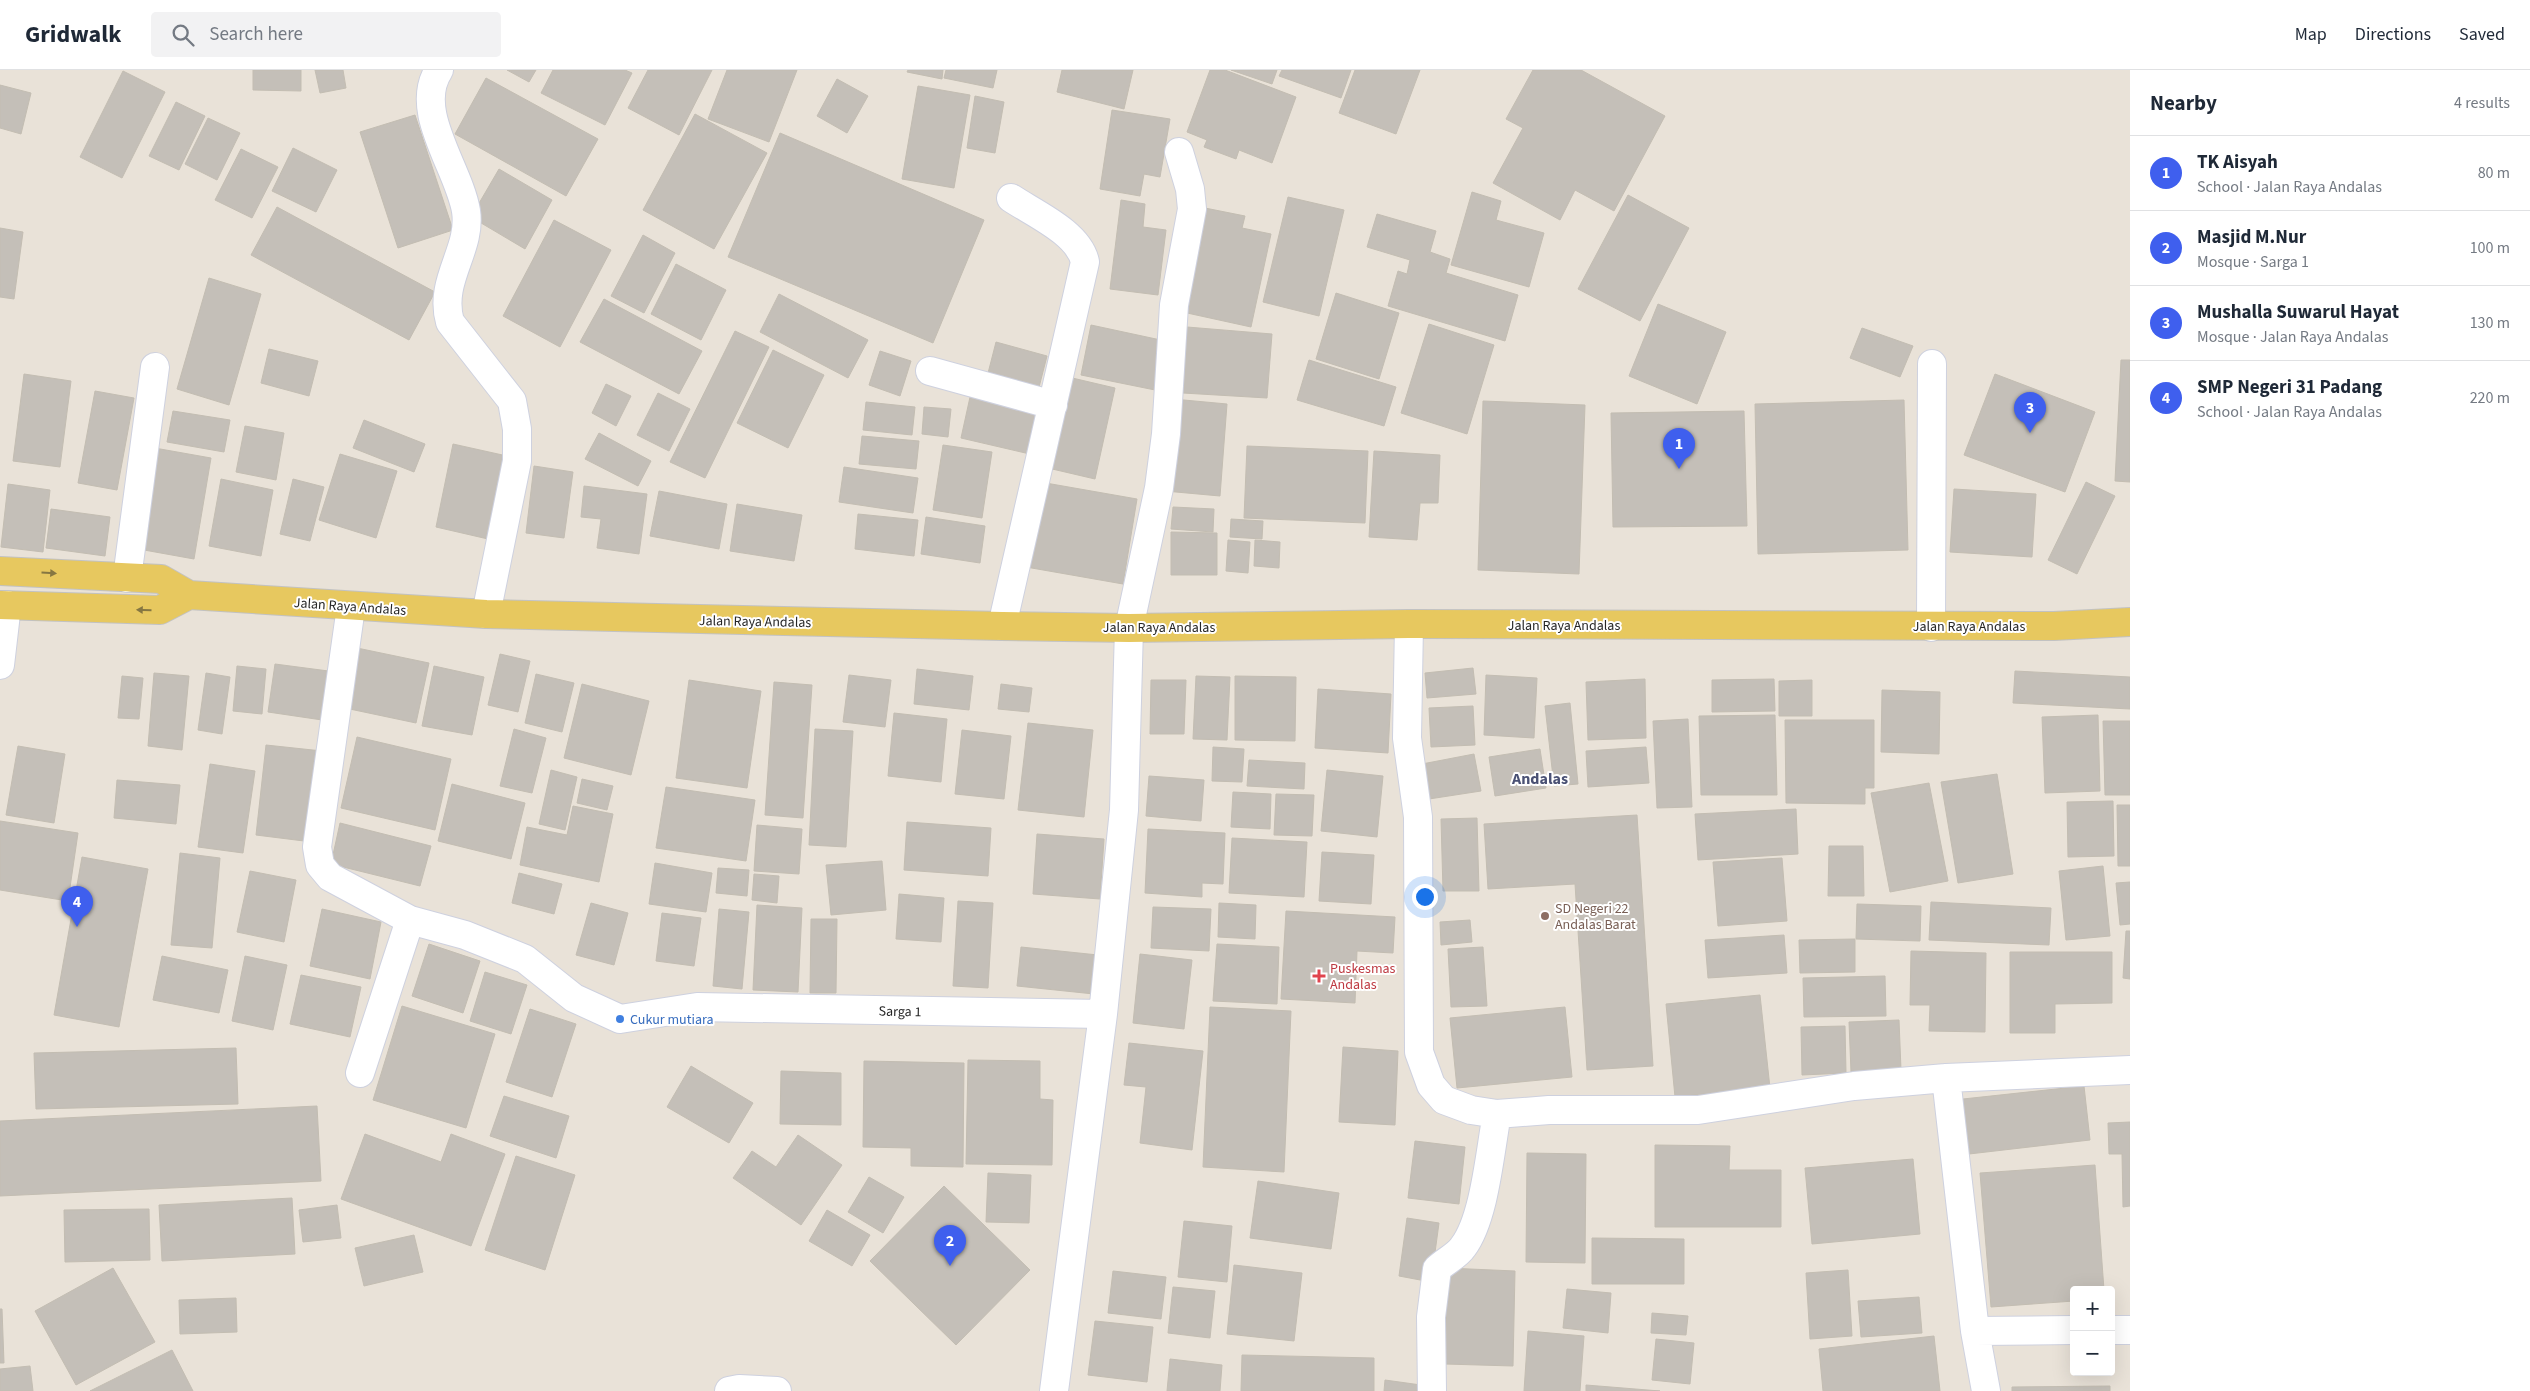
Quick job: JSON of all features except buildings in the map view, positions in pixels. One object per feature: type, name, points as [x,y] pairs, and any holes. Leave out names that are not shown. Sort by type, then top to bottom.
[{"type":"main road","name":"Jalan Raya Andalas","points":[[0,571],[161,579],[190,595],[351,607],[486,614],[1129,628],[1409,624],[1931,627],[2054,626],[2130,622]]},
{"type":"main road","points":[[4,605],[160,610],[190,595]]},
{"type":"street","points":[[439,70],[432,82],[429,105],[466,211],[466,233],[450,279],[446,306],[450,322],[512,401],[518,430],[517,461],[486,614]]},
{"type":"street","points":[[1054,1391],[1103,1014],[1124,810],[1129,628],[1159,488],[1166,434],[1174,305],[1192,209],[1190,189],[1179,152]]},
{"type":"street","points":[[1002,626],[1085,262],[1083,254],[1071,238],[1011,198]]},
{"type":"street","points":[[1931,627],[1932,364]]},
{"type":"street","points":[[127,578],[155,367]]},
{"type":"street","points":[[930,371],[1053,404]]},
{"type":"street","points":[[0,665],[4,605]]},
{"type":"street","name":"Sarga 1","points":[[351,607],[317,847],[320,865],[330,876],[410,920],[465,935],[526,959],[574,998],[620,1019],[697,1007],[1103,1014]]},
{"type":"street","points":[[1409,624],[1407,738],[1418,817],[1419,1052],[1431,1085],[1444,1100],[1470,1110],[1497,1114],[1549,1110],[1698,1110],[1854,1086],[1946,1078],[2130,1070]]},
{"type":"street","points":[[360,1074],[410,920]]},
{"type":"street","points":[[1946,1078],[1976,1331],[1986,1391]]},
{"type":"street","points":[[1432,1391],[1431,1317],[1437,1269],[1462,1249],[1473,1232],[1480,1207],[1497,1114]]},
{"type":"street","points":[[1976,1331],[2070,1330]]},
{"type":"street","points":[[2115,1330],[2130,1330]]},
{"type":"street","points":[[729,1391],[739,1388],[777,1391]]},
{"type":"place","name":"Mushalla Suwarul Hayat","points":[[2030,433]]},
{"type":"place","name":"TK Aisyah","points":[[1679,469]]},
{"type":"place","name":"SD Negeri 22 Andalas Barat","points":[[1545,916]]},
{"type":"place","name":"SMP Negeri 31 Padang","points":[[77,927]]},
{"type":"place","name":"Puskesmas Andalas","points":[[1319,976]]},
{"type":"place","name":"Cukur mutiara","points":[[620,1019]]},
{"type":"place","name":"Masjid M.Nur","points":[[950,1266]]},
{"type":"district","name":"Andalas","points":[[1540,778]]}]
